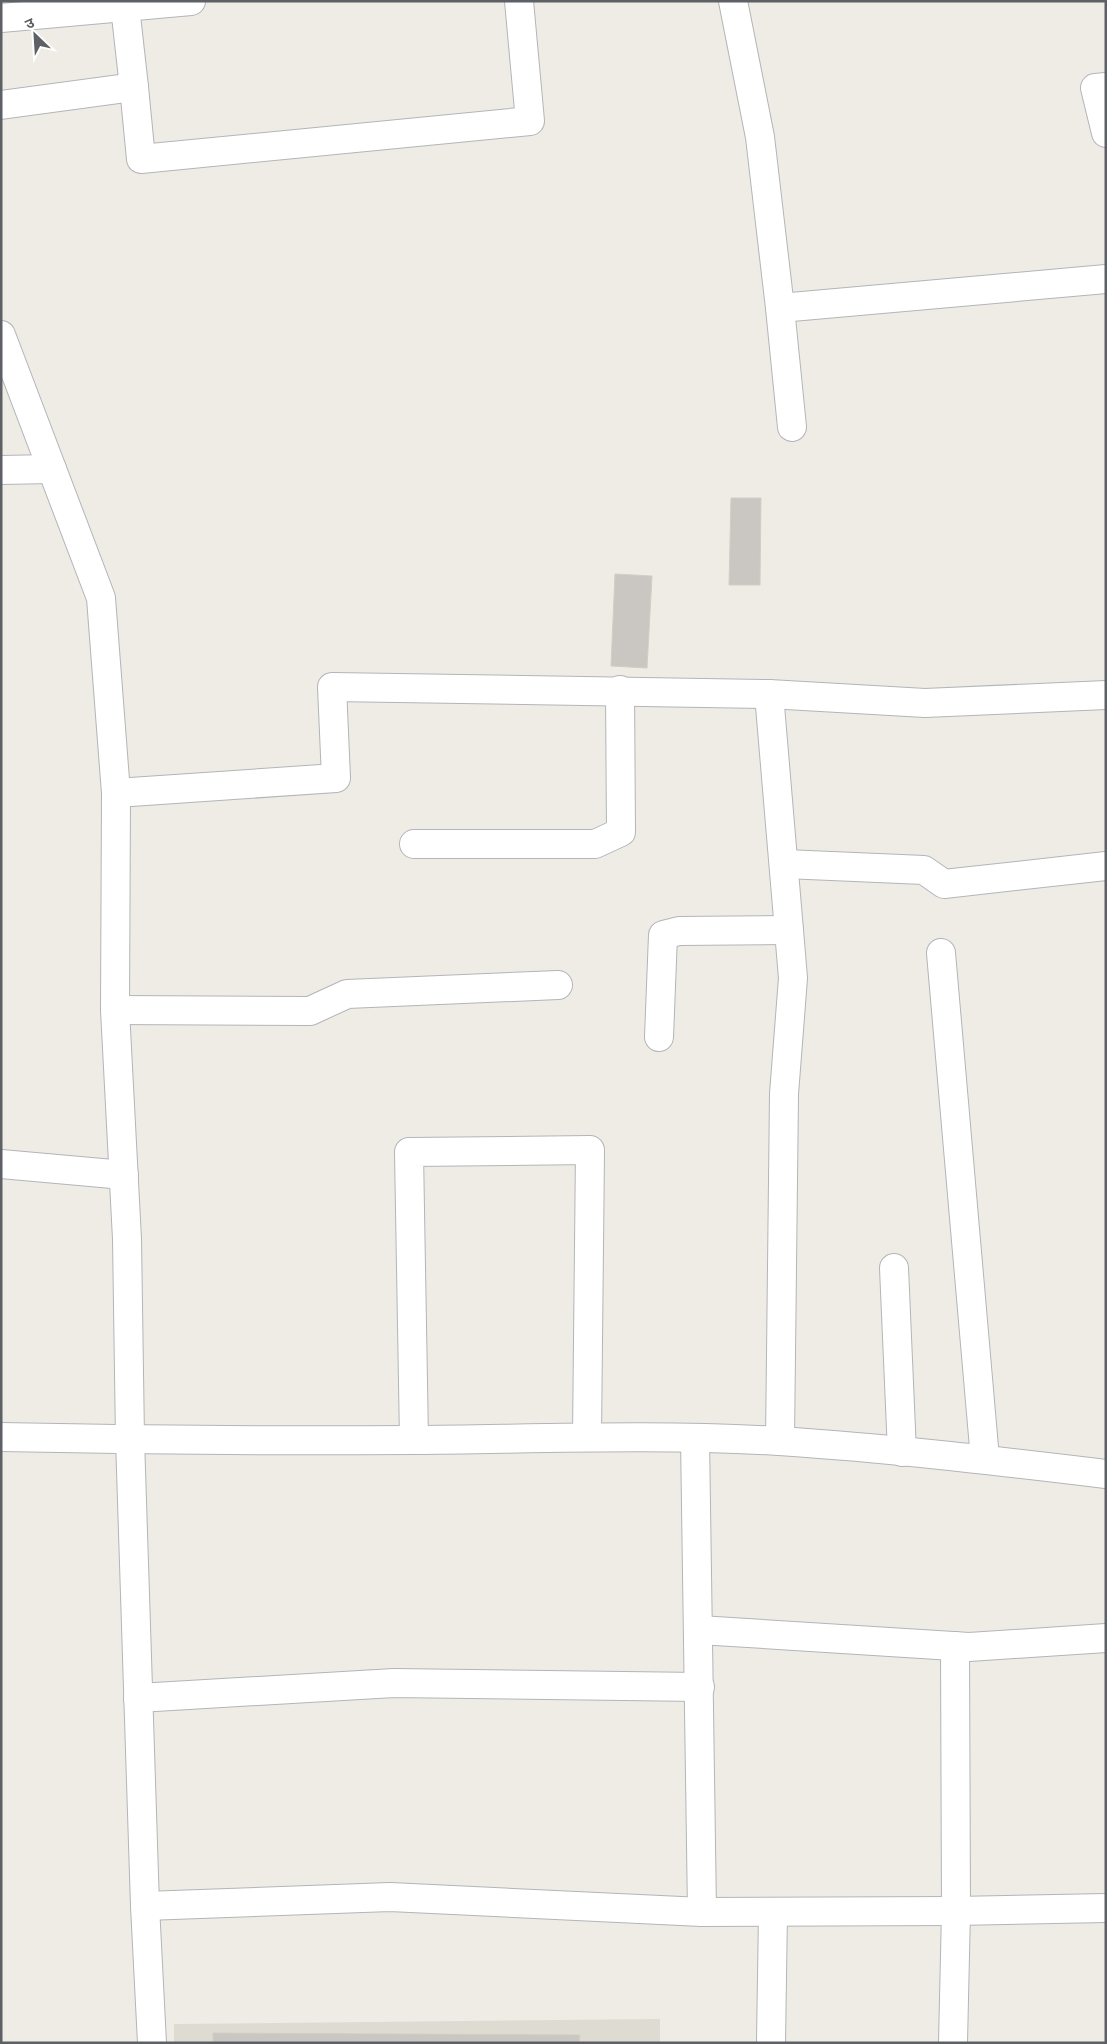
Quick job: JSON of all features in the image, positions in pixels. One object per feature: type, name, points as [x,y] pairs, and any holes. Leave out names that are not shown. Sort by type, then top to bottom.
[{"type":"street","points":[[1,18],[191,1]]},
{"type":"street","points":[[125,7],[141,159],[530,121],[519,1]]},
{"type":"street","points":[[734,1],[760,137],[792,427]]},
{"type":"street","points":[[1106,87],[1095,88],[1106,133]]},
{"type":"street","points":[[1,105],[134,88]]},
{"type":"street","points":[[780,308],[1106,279]]},
{"type":"street","points":[[1,335],[102,598],[116,793],[115,1010],[127,1239],[130,1439],[138,1698],[152,2043]]},
{"type":"street","points":[[1,470],[52,469]]},
{"type":"street","points":[[116,793],[336,778],[332,687],[620,690],[769,694],[925,703],[1106,695]]},
{"type":"street","points":[[414,844],[595,844],[621,832],[620,690]]},
{"type":"street","points":[[769,694],[785,864],[793,978],[784,1094],[780,1441]]},
{"type":"street","points":[[785,864],[924,870],[944,884],[1106,866]]},
{"type":"street","points":[[659,1037],[663,935],[679,931],[789,930]]},
{"type":"street","points":[[941,953],[985,1460]]},
{"type":"street","points":[[115,1010],[310,1012],[347,994],[558,985]]},
{"type":"street","points":[[414,1440],[409,1152],[590,1150],[587,1437]]},
{"type":"street","points":[[1,1164],[124,1175]]},
{"type":"street","points":[[894,1268],[902,1452]]},
{"type":"street","points":[[1,1437],[414,1440],[587,1437],[695,1438],[780,1441],[985,1460],[1106,1474]]},
{"type":"street","points":[[695,1438],[702,1912]]},
{"type":"street","points":[[699,1630],[955,1646],[1106,1638]]},
{"type":"street","points":[[953,2043],[956,1911],[955,1646]]},
{"type":"street","points":[[138,1698],[394,1682],[700,1687]]},
{"type":"street","points":[[145,1906],[390,1897],[702,1912],[956,1911],[1106,1908]]},
{"type":"street","points":[[771,2043],[773,1912]]},
{"type":"shaded area","points":[[660,2019],[660,2043],[174,2043],[174,2024]]},
{"type":"building","points":[[731,498],[761,498],[760,585],[729,585]]},
{"type":"building","points":[[615,574],[652,576],[647,668],[611,666]]},
{"type":"building","points":[[213,2033],[580,2035],[579,2043],[213,2043]]}]
